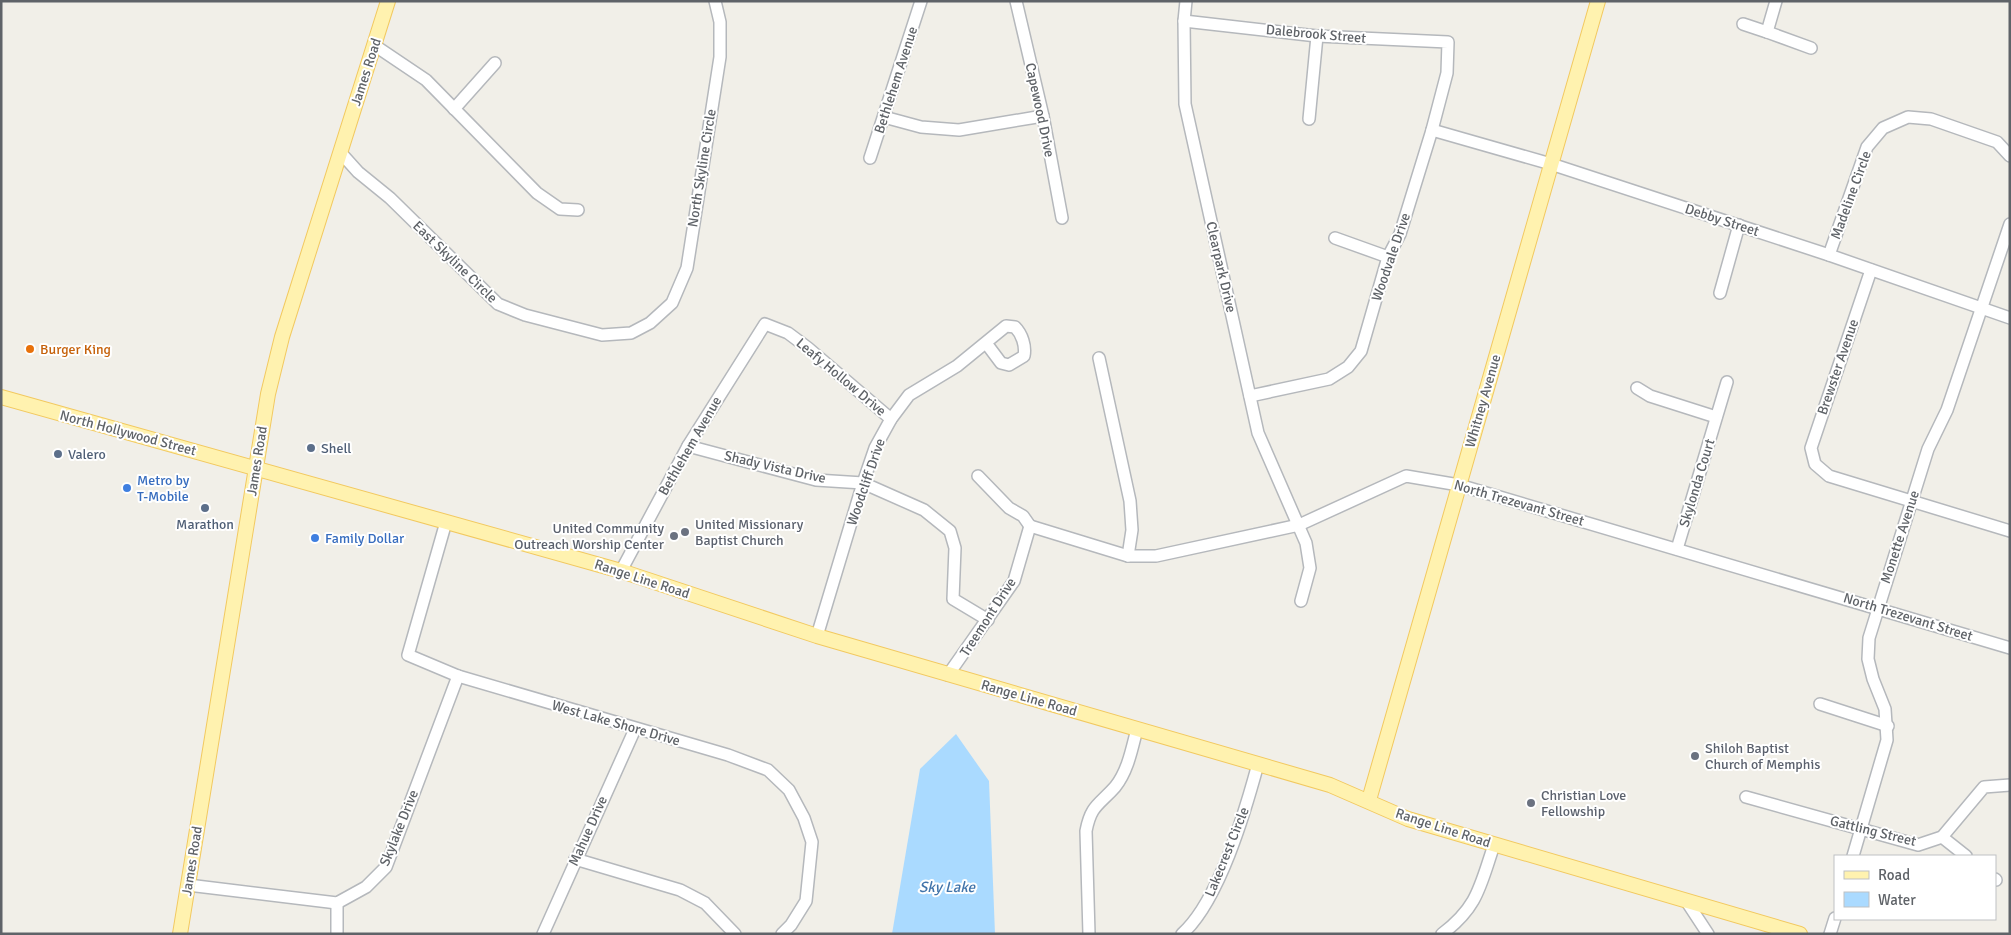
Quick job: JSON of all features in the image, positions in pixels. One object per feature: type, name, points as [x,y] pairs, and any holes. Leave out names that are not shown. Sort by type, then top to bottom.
[{"type":"main road","name":"James Road","points":[[180,934],[268,394],[278,351],[388,1]]},
{"type":"main road","name":"Whitney Avenue","points":[[1369,800],[1598,1]]},
{"type":"main road","name":"North Hollywood Street","points":[[1,397],[256,468]]},
{"type":"main road","name":"Range Line Road","points":[[256,468],[621,571],[817,636],[1330,785],[1369,800],[1408,819],[1800,934]]},
{"type":"street","name":"North Skyline Circle","points":[[650,323],[672,303],[687,268],[720,57],[720,22],[715,1]]},
{"type":"street","name":"Bethlehem Avenue","points":[[870,158],[921,1]]},
{"type":"street","name":"Capewood Drive","points":[[1016,1],[1043,116],[1062,218]]},
{"type":"street","name":"Clearpark Drive","points":[[1186,1],[1184,21],[1185,104],[1258,433],[1306,544],[1310,568],[1301,601]]},
{"type":"street","points":[[1767,32],[1776,1]]},
{"type":"street","name":"Dalebrook Street","points":[[1184,21],[1317,36],[1448,42]]},
{"type":"street","points":[[1744,24],[1811,48]]},
{"type":"street","points":[[1309,119],[1317,36]]},
{"type":"street","name":"Woodvale Drive","points":[[1250,396],[1329,379],[1348,367],[1361,351],[1388,256],[1400,234],[1432,130],[1447,73],[1448,42]]},
{"type":"street","points":[[374,45],[426,80],[537,193],[560,209],[578,210]]},
{"type":"street","points":[[454,109],[495,64]]},
{"type":"street","points":[[884,117],[921,127],[959,130],[1043,116]]},
{"type":"street","name":"Madeline Circle","points":[[1830,255],[1867,148],[1883,128],[1908,117],[1931,119],[1997,142],[2010,156]]},
{"type":"street","name":"Debby Street","points":[[1432,130],[1552,164],[1830,255],[2010,318]]},
{"type":"street","name":"East Skyline Circle","points":[[340,152],[358,172],[390,198],[498,304],[525,315],[602,335],[631,333],[650,323]]},
{"type":"street","points":[[1980,308],[2010,224]]},
{"type":"street","points":[[1720,293],[1739,225]]},
{"type":"street","points":[[1335,238],[1388,256]]},
{"type":"street","name":"Brewster Avenue","points":[[1871,270],[1811,448],[1815,464],[1829,476],[1912,501]]},
{"type":"street","name":"Monette Avenue","points":[[1853,855],[1887,740],[1888,726],[1885,709],[1873,679],[1868,659],[1869,638],[1928,449],[1947,410],[1980,308]]},
{"type":"street","name":"Bethlehem Avenue","points":[[621,571],[688,446],[765,324]]},
{"type":"street","name":"Leafy Hollow Drive","points":[[765,324],[788,333],[808,348],[890,418]]},
{"type":"street","name":"Woodcliff Drive","points":[[817,636],[863,483],[875,448],[890,418],[910,395],[957,366],[986,343]]},
{"type":"street","points":[[1099,358],[1130,501],[1132,530],[1128,556]]},
{"type":"street","name":"Skylonda Court","points":[[1677,550],[1727,382]]},
{"type":"street","points":[[1638,388],[1650,396],[1716,417]]},
{"type":"street","name":"Shady Vista Drive","points":[[688,446],[816,480],[863,483],[924,510],[950,531],[956,548],[953,599],[988,620]]},
{"type":"street","points":[[978,476],[1008,508],[1023,516],[1030,526]]},
{"type":"street","name":"North Trezevant Street","points":[[1030,526],[1128,556],[1156,556],[1299,525],[1406,476],[1459,485],[2010,648]]},
{"type":"street","points":[[1912,501],[2010,531]]},
{"type":"street","name":"West Lake Shore Drive","points":[[446,522],[408,655],[458,676],[728,755],[768,770],[790,790],[804,818],[812,842],[806,901],[791,925],[782,934]]},
{"type":"street","name":"Treemont Drive","points":[[948,675],[1014,581],[1030,526]]},
{"type":"street","name":"Skylake Drive","points":[[337,903],[366,887],[386,867],[458,676]]},
{"type":"street","points":[[1820,704],[1888,726]]},
{"type":"street","name":"Mahue Drive","points":[[543,934],[575,859],[635,729]]},
{"type":"street","points":[[1089,934],[1086,831],[1089,817],[1097,803],[1115,786],[1125,770],[1138,729]]},
{"type":"street","name":"Lakecrest Circle","points":[[1182,934],[1204,907],[1224,865],[1244,814],[1258,764]]},
{"type":"street","points":[[1965,855],[1942,837],[1984,787],[2010,785]]},
{"type":"street","name":"Gattling Street","points":[[1746,797],[1918,845],[1942,837]]},
{"type":"street","points":[[1442,934],[1460,920],[1470,908],[1494,845]]},
{"type":"street","points":[[575,859],[680,890],[705,903],[735,934]]},
{"type":"street","points":[[188,885],[337,903],[337,934]]},
{"type":"street","points":[[1687,902],[1708,934]]},
{"type":"street","points":[[1830,934],[1834,920]]},
{"type":"water","name":"Sky Lake","points":[[956,734],[989,781],[995,934],[892,934],[920,769]]},
{"type":"place","name":"Burger King","points":[[30,349]]},
{"type":"place","name":"Shell","points":[[311,448]]},
{"type":"place","name":"Valero","points":[[58,454]]},
{"type":"place","name":"Metro by T-Mobile","points":[[127,488]]},
{"type":"place","name":"Marathon","points":[[205,508]]},
{"type":"place","name":"United Missionary Baptist Church","points":[[685,532]]},
{"type":"place","name":"United Community Outreach Worship Center","points":[[674,536]]},
{"type":"place","name":"Family Dollar","points":[[315,538]]},
{"type":"place","name":"Shiloh Baptist Church of Memphis","points":[[1695,756]]},
{"type":"place","name":"Christian Love Fellowship","points":[[1531,803]]}]
